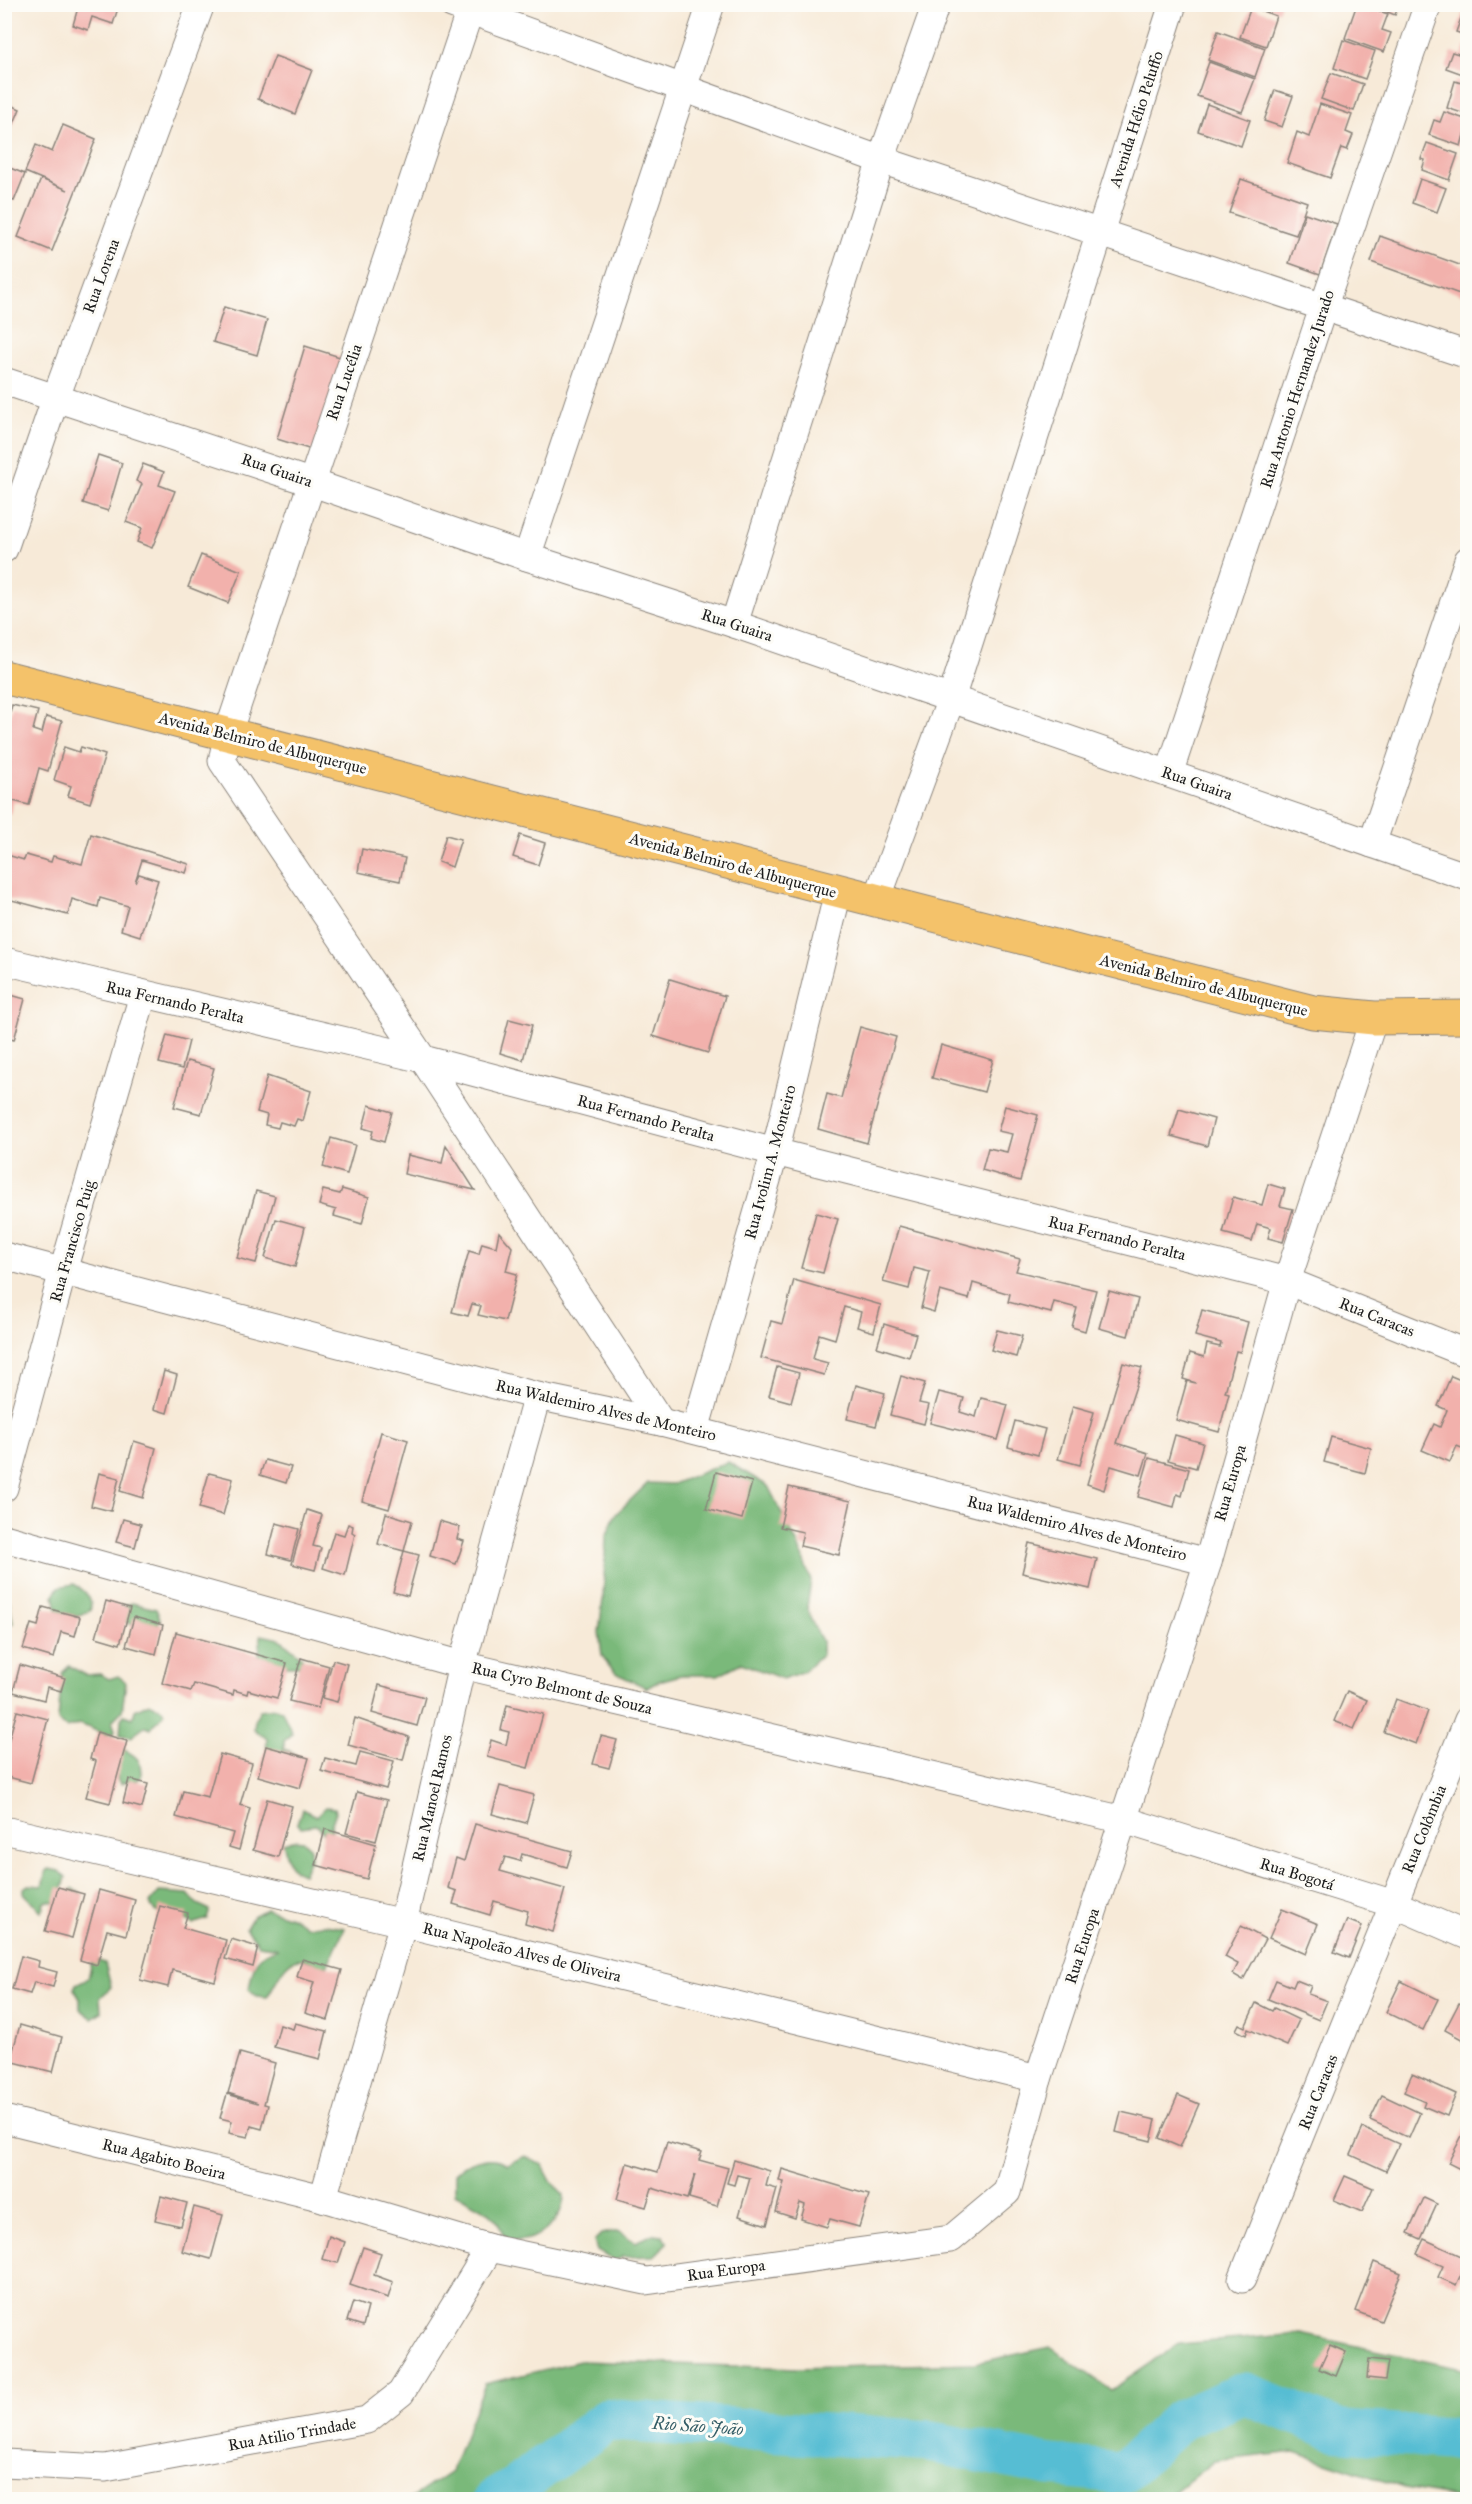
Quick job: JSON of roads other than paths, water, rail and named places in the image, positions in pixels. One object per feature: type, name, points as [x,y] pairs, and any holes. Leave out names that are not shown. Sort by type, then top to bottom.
[{"type":"main road","name":"Avenida Belmiro de Albuquerque","points":[[4,677],[225,747],[838,892],[1313,1012],[1374,1018],[1467,1017]]},
{"type":"street","name":"Rua Lorena","points":[[4,549],[56,397],[201,4]]},
{"type":"street","points":[[527,557],[711,4]]},
{"type":"street","points":[[734,624],[880,160],[936,4]]},
{"type":"street","name":"Avenida Hélio Peluffo","points":[[876,902],[951,699],[1173,4]]},
{"type":"street","name":"Rua Antonio Hernandez Jurado","points":[[1169,774],[1323,308],[1428,4]]},
{"type":"street","points":[[465,6],[880,160],[1467,355]]},
{"type":"street","name":"Rua Lucélia","points":[[225,747],[465,6]]},
{"type":"street","name":"Rua Guaira","points":[[4,381],[310,482],[527,557],[734,624],[1467,877]]},
{"type":"street","points":[[1372,844],[1467,560]]},
{"type":"street","points":[[225,747],[423,1059],[661,1422]]},
{"type":"street","name":"Rua Ivolim A. Monteiro","points":[[695,1430],[775,1152],[838,892]]},
{"type":"street","name":"Rua Fernando Peralta","points":[[4,961],[423,1059],[775,1152],[1287,1281]]},
{"type":"street","name":"Rua Francisco Puig","points":[[4,1488],[63,1271],[143,995]]},
{"type":"street","name":"Rua Europa","points":[[323,2198],[490,2248],[646,2281],[951,2239],[1007,2192],[1038,2079],[1208,1562],[1287,1281],[1374,1018]]},
{"type":"street","name":"Rua Waldemiro Alves de Monteiro","points":[[4,1256],[537,1396],[695,1430],[1208,1562]]},
{"type":"street","name":"Rua Caracas","points":[[1287,1281],[1467,1354]]},
{"type":"street","name":"Rua Manoel Ramos","points":[[323,2198],[404,1923],[462,1665],[537,1396]]},
{"type":"street","name":"Rua Cyro Belmont de Souza","points":[[4,1538],[462,1665],[1124,1820]]},
{"type":"street","name":"Rua Colômbia","points":[[1394,1904],[1467,1720]]},
{"type":"street","name":"Rua Bogotá","points":[[1124,1820],[1394,1904],[1467,1936]]},
{"type":"street","name":"Rua Napoleão Alves de Oliveira","points":[[4,1830],[404,1923],[1038,2079]]},
{"type":"street","name":"Rua Caracas","points":[[1242,2279],[1394,1904]]},
{"type":"street","name":"Rua Agabito Boeira","points":[[4,2119],[323,2198]]},
{"type":"street","name":"Rua Atilio Trindade","points":[[4,2463],[105,2468],[367,2420],[402,2392],[490,2248]]},
{"type":"waterway","name":"Rio São João","points":[[494,2500],[516,2487],[607,2420],[926,2441],[1047,2465],[1123,2473],[1180,2420],[1244,2393],[1337,2430],[1468,2440]]}]
